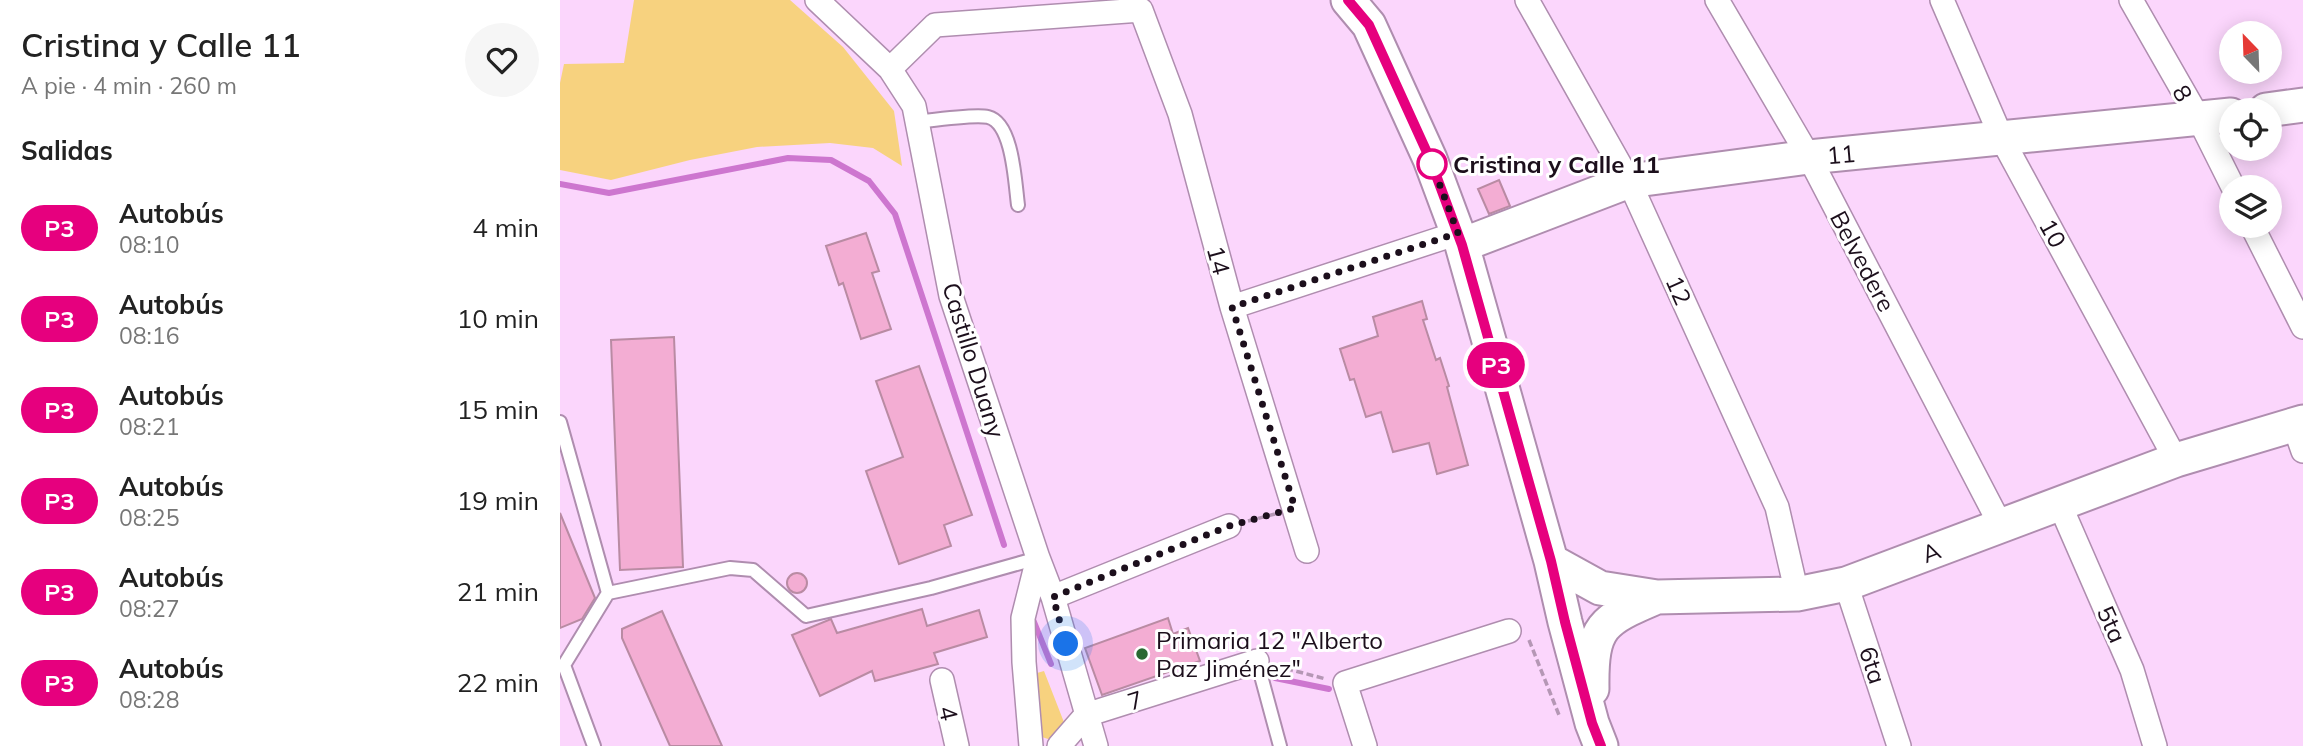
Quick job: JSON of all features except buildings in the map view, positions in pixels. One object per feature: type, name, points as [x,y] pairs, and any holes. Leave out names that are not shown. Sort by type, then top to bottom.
[{"type":"main road","points":[[1348,0],[1369,25],[1430,159],[1460,239],[1597,734]]},
{"type":"main road","points":[[2282,108],[2303,105]]},
{"type":"main road","name":"11","points":[[1460,239],[1629,181],[1809,157],[2219,117]]},
{"type":"main road","name":"A","points":[[1551,561],[1600,589],[1657,597],[1797,594],[1846,584],[2176,460],[2300,433]]},
{"type":"main road","points":[[1597,734],[1591,657],[1602,626],[1623,611],[1657,597]]},
{"type":"street","name":"Castillo Duany","points":[[817,0],[890,69],[914,106],[951,296],[1053,597],[1096,746]]},
{"type":"street","name":"12","points":[[1527,0],[1629,181],[1777,507],[1797,594]]},
{"type":"street","name":"Belvedere","points":[[1717,0],[1809,157],[2001,526]]},
{"type":"street","name":"10","points":[[1942,0],[2002,139],[2176,460]]},
{"type":"street","name":"8","points":[[2130,0],[2199,120],[2227,175]]},
{"type":"street","name":"14","points":[[890,69],[935,25],[1141,10],[1180,114],[1232,307],[1307,551]]},
{"type":"street","points":[[2258,238],[2303,327]]},
{"type":"street","name":"11","points":[[1232,307],[1460,239]]},
{"type":"street","name":"5ta","points":[[2060,505],[2133,670],[2155,746]]},
{"type":"street","points":[[1053,597],[1229,526]]},
{"type":"street","points":[[1031,746],[1023,618],[1038,558]]},
{"type":"street","name":"6ta","points":[[1846,584],[1899,746]]},
{"type":"street","points":[[1365,746],[1345,683],[1509,631]]},
{"type":"street","name":"7","points":[[1086,715],[1257,661]]},
{"type":"street","name":"4","points":[[942,680],[957,746]]},
{"type":"street","points":[[1059,746],[1086,715]]},
{"type":"lane","points":[[917,122],[987,117],[999,122],[1007,136],[1018,205]]},
{"type":"lane","points":[[560,422],[608,593]]},
{"type":"lane","points":[[594,746],[564,665],[608,593],[730,568],[743,568],[753,570],[806,616],[931,588],[1038,558]]},
{"type":"lane","points":[[1257,661],[1280,746]]},
{"type":"path","points":[[1229,526],[1295,508]]},
{"type":"path","points":[[1509,631],[1527,636],[1559,715]]},
{"type":"path","points":[[1257,661],[1345,683]]},
{"type":"shaded area","points":[[634,0],[790,0],[843,47],[894,111],[902,166],[873,148],[830,143],[757,147],[611,180],[560,170],[560,83],[564,64],[624,63]]},
{"type":"shaded area","points":[[1044,671],[1067,730],[1054,741],[1042,737],[1030,675]]},
{"type":"waterway","points":[[560,184],[609,193],[788,158],[831,160],[869,181],[895,214],[1004,545]]},
{"type":"waterway","points":[[1032,617],[1051,664]]},
{"type":"waterway","points":[[1275,678],[1329,689]]},
{"type":"bus line","name":"P3","points":[[1348,0],[1369,25],[1430,159],[1462,245],[1551,561],[1592,723],[1601,746]]},
{"type":"place","name":"Cristina y Calle 11","points":[[1432,164]]},
{"type":"place","name":"Primaria 12 \"Alberto Paz Jiménez\"","points":[[1142,654]]},
{"type":"route","points":[[1066,644],[1053,597],[1229,526],[1295,508],[1232,307],[1458,233],[1430,159],[1432,164]]}]
